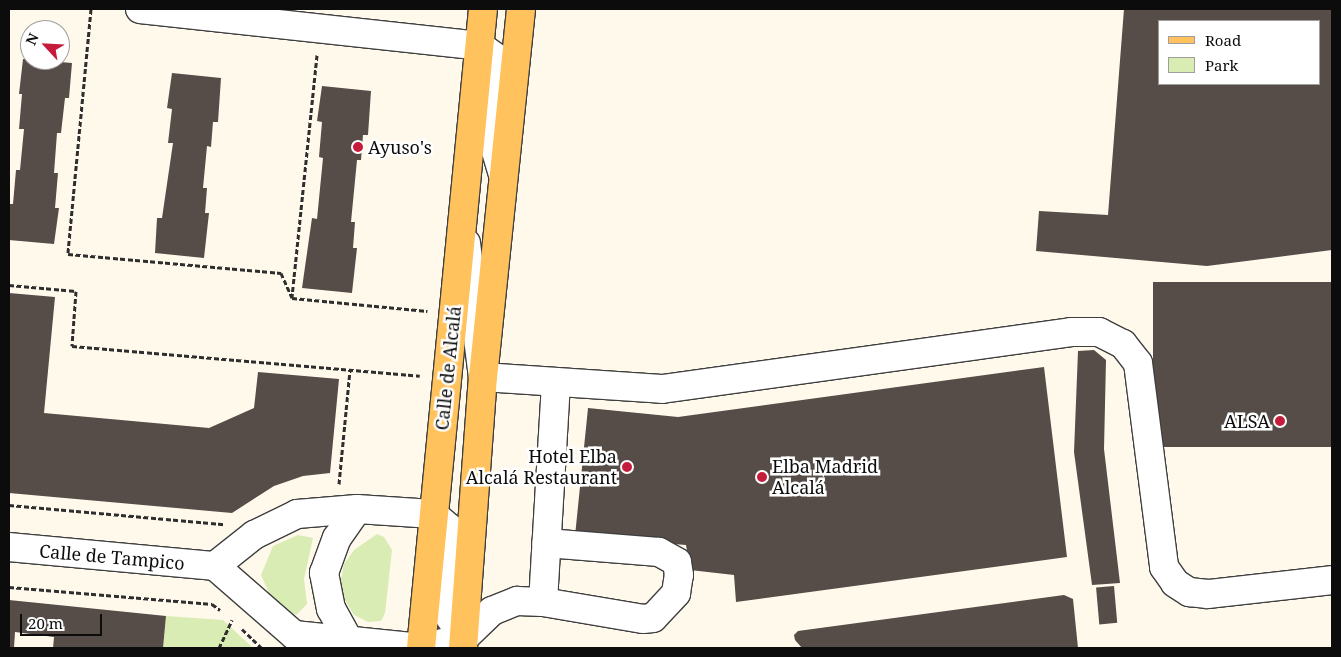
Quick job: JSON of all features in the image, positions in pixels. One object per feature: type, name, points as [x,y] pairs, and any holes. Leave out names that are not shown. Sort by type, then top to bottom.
[{"type":"main road","name":"Calle de Alcalá","points":[[421,648],[483,9]]},
{"type":"main road","name":"Calle de Alcalá","points":[[464,643],[483,377],[521,9]]},
{"type":"street","points":[[140,9],[319,30],[480,46]]},
{"type":"street","name":"Calle de Alcalá","points":[[480,46],[498,59],[490,131],[503,175]]},
{"type":"street","name":"Calle de Alcalá","points":[[463,222],[483,377]]},
{"type":"street","points":[[483,377],[662,389],[1071,332],[1099,332],[1123,344],[1138,363],[1164,567],[1175,583],[1189,592],[1208,594],[1332,580]]},
{"type":"street","points":[[543,602],[556,382]]},
{"type":"street","points":[[349,641],[331,609],[324,573],[353,497]]},
{"type":"street","points":[[464,643],[446,612],[448,528],[433,514],[353,497],[297,514],[254,535],[215,566],[294,635],[421,648],[464,643],[492,611],[517,601],[543,602],[643,619],[653,618],[676,593],[679,575],[677,562],[659,552],[546,543]]},
{"type":"street","name":"Calle de Tampico","points":[[9,547],[215,566]]},
{"type":"path","points":[[91,9],[68,254],[281,273],[292,298]]},
{"type":"path","points":[[292,298],[319,30]]},
{"type":"path","points":[[9,285],[76,291],[72,346],[421,376],[420,385]]},
{"type":"path","points":[[292,298],[454,313]]},
{"type":"path","points":[[339,485],[350,370]]},
{"type":"path","points":[[330,485],[339,485],[353,497]]},
{"type":"path","points":[[9,505],[231,524]]},
{"type":"path","points":[[9,587],[212,604],[262,648]]},
{"type":"path","points":[[219,648],[232,620]]},
{"type":"green space","points":[[377,534],[384,537],[392,550],[385,613],[381,621],[368,622],[354,615],[343,597],[341,580],[344,564],[354,550]]},
{"type":"green space","points":[[298,535],[313,538],[304,579],[307,604],[296,615],[274,604],[261,575],[273,546]]},
{"type":"green space","points":[[166,616],[223,620],[253,648],[163,648]]},
{"type":"building","points":[[1124,9],[1332,9],[1332,250],[1207,266],[1036,251],[1039,211],[1108,215]]},
{"type":"building","points":[[70,63],[72,63],[69,98],[65,98],[61,133],[57,133],[54,173],[58,173],[55,208],[59,208],[54,244],[9,240],[9,204],[13,204],[16,170],[20,170],[24,129],[19,129],[22,94],[19,94],[22,70],[70,70]]},
{"type":"building","points":[[172,73],[221,78],[218,122],[213,122],[211,147],[207,146],[203,188],[207,188],[205,213],[209,213],[204,258],[155,253],[157,218],[162,218],[173,143],[168,143],[172,109],[167,108]]},
{"type":"building","points":[[322,86],[371,91],[368,135],[363,135],[361,160],[357,160],[351,222],[355,222],[353,248],[357,248],[352,293],[302,288],[312,218],[317,219],[323,158],[319,157],[322,122],[317,121]]},
{"type":"building","points":[[1153,282],[1332,282],[1332,447],[1153,447]]},
{"type":"building","points":[[9,293],[55,297],[44,413],[209,428],[254,408],[258,372],[339,379],[330,473],[303,476],[274,486],[232,513],[9,493]]},
{"type":"building","points":[[1094,350],[1106,360],[1104,449],[1120,583],[1092,585],[1074,452],[1078,351]]},
{"type":"building","name":"Elba Madrid Alcalá","points":[[1044,367],[1067,557],[736,602],[734,575],[690,570],[686,545],[575,536],[588,408],[678,417]]},
{"type":"building","points":[[1114,586],[1117,623],[1099,624],[1096,588]]},
{"type":"building","points":[[1064,595],[1073,599],[1078,648],[802,648],[795,640],[794,635],[798,631]]},
{"type":"building","points":[[9,600],[166,616],[163,648],[53,648],[54,637],[15,632],[14,648],[9,648]]},
{"type":"place","name":"Ayuso's","points":[[358,147]]},
{"type":"place","name":"ALSA","points":[[1280,421]]},
{"type":"place","name":"Hotel Elba Alcalá Restaurant","points":[[627,467]]},
{"type":"place","name":"Elba Madrid Alcalá","points":[[762,477]]}]
